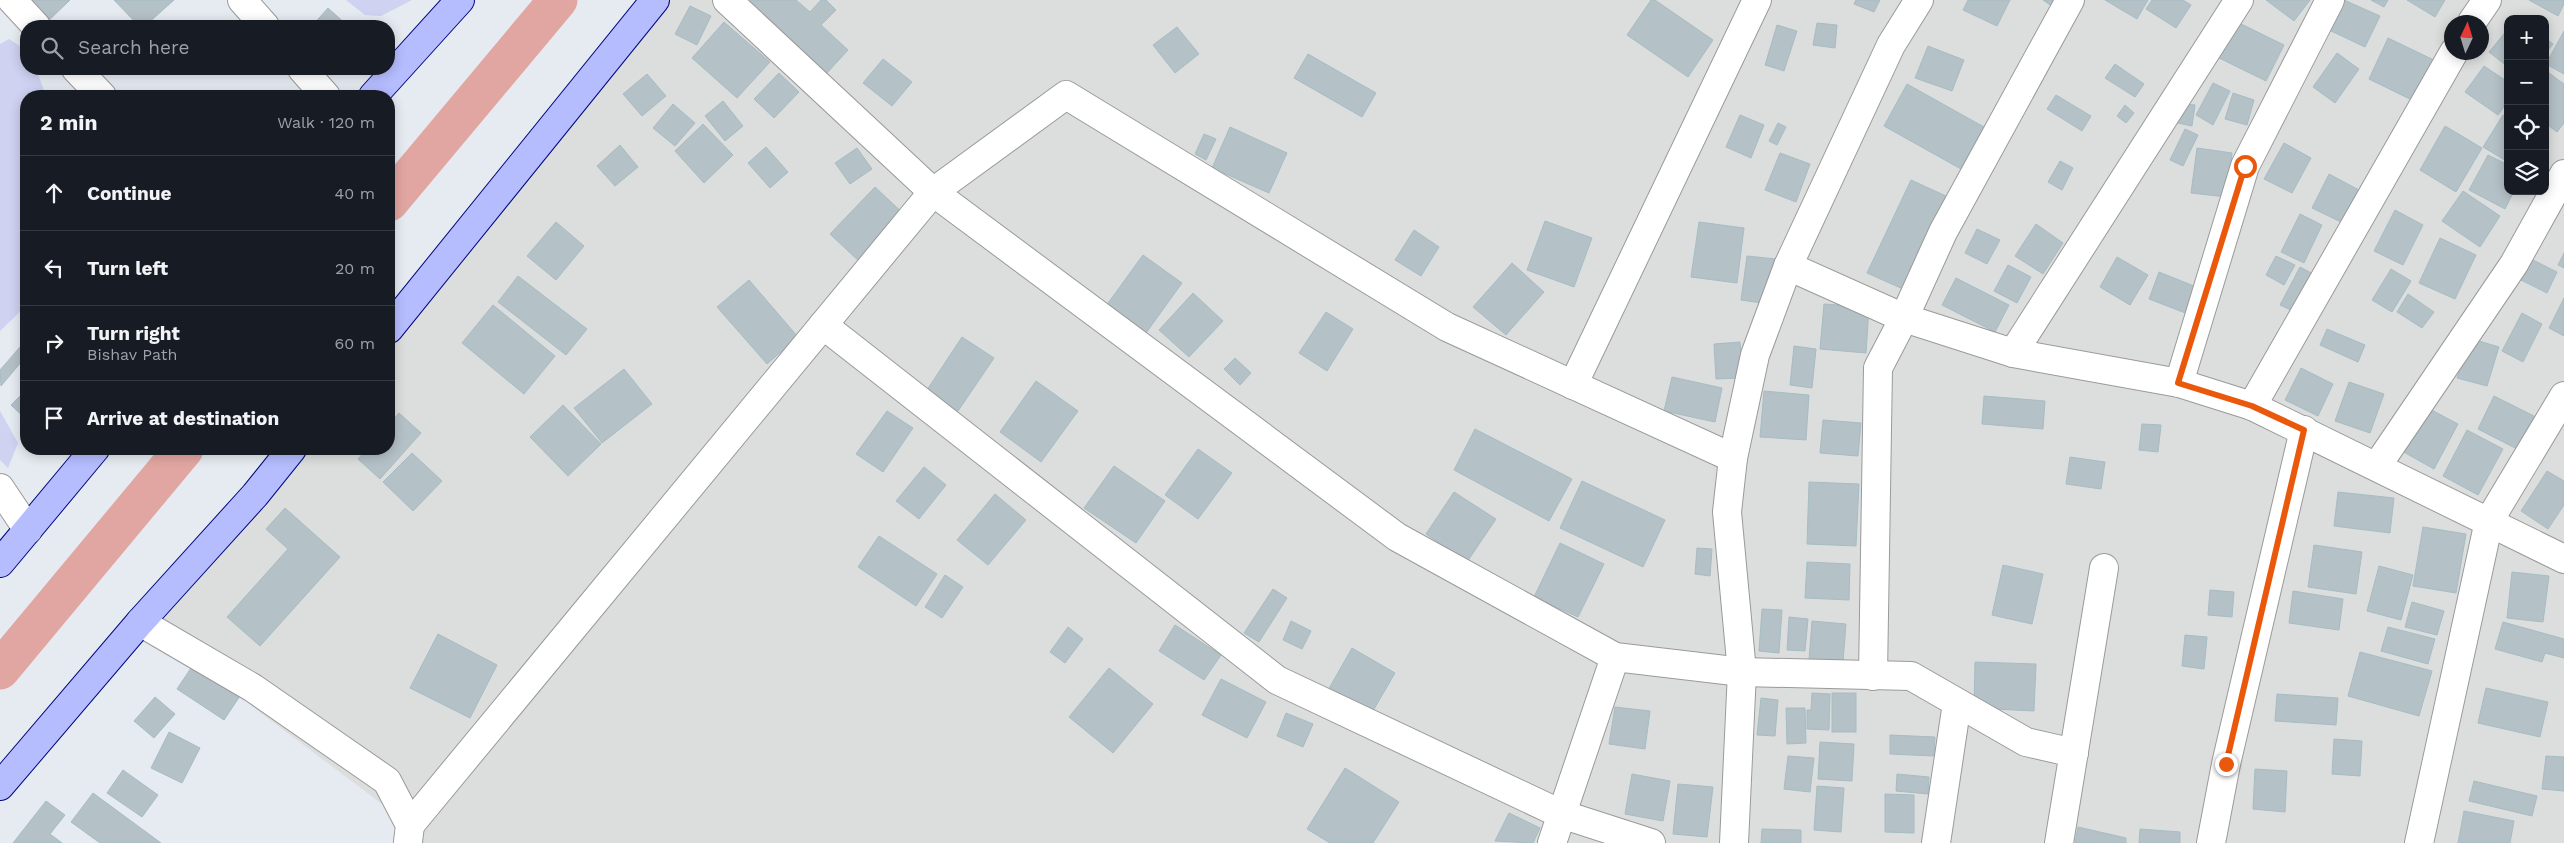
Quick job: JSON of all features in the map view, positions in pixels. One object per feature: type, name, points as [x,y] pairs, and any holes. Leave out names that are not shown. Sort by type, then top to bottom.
[{"type":"main road","points":[[395,72],[460,0]]},
{"type":"main road","points":[[395,322],[655,0]]},
{"type":"main road","points":[[378,90],[392,75]]},
{"type":"main road","points":[[0,563],[90,455]]},
{"type":"main road","points":[[0,786],[140,622],[255,495],[287,455]]},
{"type":"street","points":[[12,0],[30,20]]},
{"type":"street","points":[[242,0],[260,20]]},
{"type":"street","points":[[727,0],[933,192],[1397,537],[1615,658],[1742,672],[1911,676],[2026,742],[2074,753]]},
{"type":"street","points":[[1573,385],[1757,0]]},
{"type":"street","points":[[1734,843],[1742,672],[1727,512],[1733,458],[1756,355],[1788,266],[1890,45],[1919,0]]},
{"type":"street","points":[[1873,676],[1878,368],[1904,318],[1943,232],[2070,0]]},
{"type":"street","points":[[2014,353],[2239,0]]},
{"type":"street","points":[[2178,383],[2245,166],[2330,0]]},
{"type":"street","points":[[2477,15],[2487,0]]},
{"type":"street","points":[[2252,406],[2449,60]]},
{"type":"street","points":[[82,75],[96,90]]},
{"type":"street","points":[[307,75],[321,90]]},
{"type":"street","points":[[140,622],[253,688],[387,781],[409,834],[933,192],[1066,95],[1447,328],[1733,458]]},
{"type":"street","points":[[2377,466],[2514,264],[2564,174]]},
{"type":"street","points":[[1788,266],[1904,318],[2014,353],[2178,383],[2252,406],[2564,559]]},
{"type":"street","points":[[823,325],[1277,680],[1561,814],[1651,843]]},
{"type":"street","points":[[2418,843],[2489,521],[2564,396]]},
{"type":"street","points":[[2211,843],[2226,764],[2304,430]]},
{"type":"street","points":[[0,488],[28,530]]},
{"type":"street","points":[[2059,843],[2104,568]]},
{"type":"street","points":[[1552,843],[1615,658]]},
{"type":"street","points":[[1936,843],[1957,703]]},
{"type":"shaded area","points":[[346,0],[412,0],[381,16],[365,15]]},
{"type":"shaded area","points":[[654,0],[2564,0],[2564,843],[408,843],[410,825],[140,622],[279,455],[395,455],[395,314]]},
{"type":"shaded area","points":[[9,39],[20,46],[20,75],[38,75],[44,90],[20,90],[20,312],[0,331],[0,44]]},
{"type":"shaded area","points":[[0,411],[18,443],[8,468],[0,460]]},
{"type":"building","points":[[16,0],[70,0],[49,20],[37,20]]},
{"type":"building","points":[[114,0],[174,0],[152,20],[133,20]]},
{"type":"building","points":[[751,0],[796,0],[810,12],[821,0],[826,0],[836,10],[821,25],[848,50],[827,73],[749,2]]},
{"type":"building","points":[[1651,0],[1655,0],[1713,40],[1688,77],[1627,35]]},
{"type":"building","points":[[1856,0],[1880,0],[1874,12],[1854,4]]},
{"type":"building","points":[[1968,0],[2010,0],[1997,26],[1963,10]]},
{"type":"building","points":[[2043,0],[2063,0],[2056,9]]},
{"type":"building","points":[[2105,0],[2148,0],[2137,19]]},
{"type":"building","points":[[2152,0],[2183,0],[2191,5],[2176,28],[2146,9]]},
{"type":"building","points":[[2266,0],[2310,0],[2294,21]]},
{"type":"building","points":[[2344,0],[2380,16],[2365,47],[2329,30]]},
{"type":"building","points":[[2371,0],[2388,0],[2384,7]]},
{"type":"building","points":[[2407,0],[2445,0],[2435,17]]},
{"type":"building","points":[[2529,0],[2564,0],[2564,4],[2558,16]]},
{"type":"building","points":[[690,6],[711,16],[697,45],[675,34]]},
{"type":"building","points":[[328,8],[341,20],[317,20]]},
{"type":"building","points":[[2233,20],[2284,45],[2266,81],[2215,56]]},
{"type":"building","points":[[724,22],[770,62],[737,98],[692,58]]},
{"type":"building","points":[[1817,23],[1837,25],[1835,48],[1813,45]]},
{"type":"building","points":[[1777,25],[1797,31],[1784,71],[1765,65]]},
{"type":"building","points":[[1177,27],[1199,54],[1175,73],[1153,45]]},
{"type":"building","points":[[2564,31],[2564,74],[2549,66],[2549,58]]},
{"type":"building","points":[[2504,34],[2504,64],[2489,52]]},
{"type":"building","points":[[2388,38],[2438,62],[2418,103],[2369,79]]},
{"type":"building","points":[[2549,41],[2553,44],[2549,49]]},
{"type":"building","points":[[1928,46],[1964,60],[1952,91],[1915,78]]},
{"type":"building","points":[[2337,53],[2359,69],[2335,103],[2313,87]]},
{"type":"building","points":[[1308,54],[1376,93],[1362,117],[1294,78]]},
{"type":"building","points":[[883,59],[912,82],[892,106],[863,83]]},
{"type":"building","points":[[2115,64],[2144,84],[2135,97],[2105,78]]},
{"type":"building","points":[[2484,66],[2504,79],[2504,107],[2498,115],[2465,92]]},
{"type":"building","points":[[779,73],[799,92],[774,118],[754,99]]},
{"type":"building","points":[[2549,73],[2564,84],[2564,123],[2557,132],[2549,126]]},
{"type":"building","points":[[647,74],[666,96],[642,116],[623,94]]},
{"type":"building","points":[[2213,83],[2230,91],[2213,125],[2196,115]]},
{"type":"building","points":[[1907,84],[1984,127],[1961,169],[1884,126]]},
{"type":"building","points":[[2233,93],[2254,100],[2247,125],[2225,119]]},
{"type":"building","points":[[2056,95],[2091,116],[2082,131],[2047,109]]},
{"type":"building","points":[[723,101],[743,126],[725,141],[705,116]]},
{"type":"building","points":[[2176,103],[2195,105],[2192,126],[2173,122]]},
{"type":"building","points":[[673,104],[695,123],[675,146],[653,128]]},
{"type":"building","points":[[2125,105],[2134,113],[2126,123],[2117,116]]},
{"type":"building","points":[[1740,115],[1764,125],[1751,158],[1726,147]]},
{"type":"building","points":[[2503,115],[2504,116],[2504,160],[2483,147]]},
{"type":"building","points":[[1778,123],[1786,127],[1777,145],[1769,141]]},
{"type":"building","points":[[703,124],[733,155],[704,183],[675,151]]},
{"type":"building","points":[[2445,126],[2482,148],[2456,192],[2420,170]]},
{"type":"building","points":[[1230,127],[1287,153],[1269,193],[1212,168]]},
{"type":"building","points":[[2185,129],[2198,135],[2183,166],[2170,160]]},
{"type":"building","points":[[1204,134],[1216,139],[1206,160],[1195,154]]},
{"type":"building","points":[[2284,143],[2311,158],[2292,193],[2264,179]]},
{"type":"building","points":[[620,145],[638,167],[615,186],[597,166]]},
{"type":"building","points":[[766,147],[788,172],[770,188],[748,163]]},
{"type":"building","points":[[857,148],[872,169],[850,184],[835,163]]},
{"type":"building","points":[[2197,148],[2232,153],[2227,197],[2191,193]]},
{"type":"building","points":[[1780,153],[1810,164],[1796,202],[1765,190]]},
{"type":"building","points":[[2488,155],[2504,163],[2504,195],[2512,195],[2505,209],[2469,190]]},
{"type":"building","points":[[2060,161],[2073,168],[2062,190],[2048,182]]},
{"type":"building","points":[[2329,174],[2359,190],[2343,223],[2312,208]]},
{"type":"building","points":[[1911,180],[1946,196],[1903,289],[1867,273]]},
{"type":"building","points":[[875,187],[907,217],[862,264],[830,234]]},
{"type":"building","points":[[2463,191],[2500,216],[2480,247],[2442,221]]},
{"type":"building","points":[[2395,210],[2423,225],[2403,265],[2374,251]]},
{"type":"building","points":[[2300,214],[2322,225],[2304,263],[2281,252]]},
{"type":"building","points":[[1545,221],[1592,238],[1574,287],[1527,270]]},
{"type":"building","points":[[556,222],[584,246],[556,280],[527,256]]},
{"type":"building","points":[[1699,222],[1744,228],[1737,283],[1691,277]]},
{"type":"building","points":[[2036,224],[2063,243],[2043,274],[2015,256]]},
{"type":"building","points":[[1977,229],[2000,240],[1987,264],[1965,253]]},
{"type":"building","points":[[1414,230],[1439,247],[1421,276],[1395,260]]},
{"type":"building","points":[[2440,238],[2476,255],[2455,299],[2419,283]]},
{"type":"building","points":[[2564,253],[2564,268],[2558,265]]},
{"type":"building","points":[[1143,255],[1182,283],[1146,333],[1106,306]]},
{"type":"building","points":[[1747,256],[1776,259],[1769,304],[1741,300]]},
{"type":"building","points":[[2276,256],[2295,265],[2284,285],[2266,275]]},
{"type":"building","points":[[2117,257],[2148,275],[2130,305],[2100,287]]},
{"type":"building","points":[[2527,257],[2557,272],[2547,293],[2517,278]]},
{"type":"building","points":[[1512,263],[1544,292],[1506,335],[1473,307]]},
{"type":"building","points":[[2008,265],[2031,277],[2017,303],[1994,291]]},
{"type":"building","points":[[2300,267],[2315,275],[2295,312],[2280,305]]},
{"type":"building","points":[[2391,269],[2411,281],[2392,312],[2372,300]]},
{"type":"building","points":[[2159,272],[2199,288],[2188,314],[2149,299]]},
{"type":"building","points":[[518,276],[587,329],[566,355],[498,302]]},
{"type":"building","points":[[1956,278],[2009,305],[1995,332],[1942,305]]},
{"type":"building","points":[[749,280],[798,337],[767,364],[717,307]]},
{"type":"building","points":[[1193,293],[1223,321],[1189,357],[1159,330]]},
{"type":"building","points":[[2408,294],[2434,312],[2422,328],[2397,312]]},
{"type":"building","points":[[2564,298],[2564,336],[2549,328]]},
{"type":"building","points":[[1824,304],[1869,307],[1866,353],[1820,349]]},
{"type":"building","points":[[493,305],[555,356],[524,394],[462,343]]},
{"type":"building","points":[[1326,312],[1353,329],[1327,371],[1299,353]]},
{"type":"building","points":[[2522,313],[2542,324],[2523,362],[2502,351]]},
{"type":"building","points":[[2327,329],[2365,345],[2358,362],[2320,345]]},
{"type":"building","points":[[962,337],[994,358],[958,411],[927,390]]},
{"type":"building","points":[[2469,338],[2499,347],[2487,386],[2457,378]]},
{"type":"building","points":[[1740,342],[1743,378],[1716,379],[1714,344]]},
{"type":"building","points":[[1794,346],[1816,349],[1812,388],[1790,385]]},
{"type":"building","points":[[20,347],[20,363],[1,386],[0,370]]},
{"type":"building","points":[[1235,358],[1251,373],[1240,385],[1224,369]]},
{"type":"building","points":[[2301,368],[2333,384],[2318,416],[2285,400]]},
{"type":"building","points":[[624,369],[652,404],[602,443],[574,408]]},
{"type":"building","points":[[1672,377],[1722,388],[1715,422],[1664,411]]},
{"type":"building","points":[[1036,381],[1078,411],[1041,462],[1000,432]]},
{"type":"building","points":[[2349,382],[2384,394],[2370,433],[2335,421]]},
{"type":"building","points":[[1764,391],[1809,395],[1806,440],[1760,437]]},
{"type":"building","points":[[20,396],[20,413],[11,405]]},
{"type":"building","points":[[1984,396],[2045,401],[2043,429],[1982,424]]},
{"type":"building","points":[[2494,396],[2534,416],[2517,449],[2478,429]]},
{"type":"building","points":[[563,405],[601,444],[568,476],[530,437]]},
{"type":"building","points":[[2424,406],[2458,424],[2434,469],[2400,450]]},
{"type":"building","points":[[887,411],[913,428],[883,472],[856,454]]},
{"type":"building","points":[[399,413],[421,433],[380,479],[358,459],[362,455],[395,455],[395,418]]},
{"type":"building","points":[[1823,420],[1861,423],[1858,456],[1820,453]]},
{"type":"building","points":[[2142,424],[2161,425],[2158,452],[2139,450]]},
{"type":"building","points":[[1475,429],[1572,479],[1549,521],[1454,470]]},
{"type":"building","points":[[2467,430],[2503,449],[2478,495],[2443,476]]},
{"type":"building","points":[[1198,449],[1232,473],[1198,519],[1165,495]]},
{"type":"building","points":[[412,453],[442,481],[413,511],[383,482]]},
{"type":"building","points":[[2070,457],[2105,462],[2101,489],[2066,484]]},
{"type":"building","points":[[1114,466],[1165,501],[1136,543],[1084,508]]},
{"type":"building","points":[[924,467],[946,485],[919,519],[896,501]]},
{"type":"building","points":[[2547,471],[2564,481],[2564,505],[2548,529],[2521,511]]},
{"type":"building","points":[[1582,481],[1665,520],[1643,567],[1560,528]]},
{"type":"building","points":[[1809,482],[1859,484],[1856,546],[1807,544]]},
{"type":"building","points":[[1454,492],[1496,519],[1467,562],[1426,534]]},
{"type":"building","points":[[2338,492],[2394,498],[2390,533],[2334,526]]},
{"type":"building","points":[[995,494],[1026,520],[988,565],[957,540]]},
{"type":"building","points":[[285,508],[340,557],[260,646],[227,617],[288,549],[266,529]]},
{"type":"building","points":[[2423,527],[2466,534],[2456,593],[2413,586]]},
{"type":"building","points":[[879,536],[937,574],[916,606],[858,567]]},
{"type":"building","points":[[1560,543],[1604,564],[1578,617],[1534,597]]},
{"type":"building","points":[[2314,545],[2362,552],[2356,594],[2308,587]]},
{"type":"building","points":[[1697,548],[1712,549],[1710,576],[1695,574]]},
{"type":"building","points":[[1807,562],[1850,564],[1849,600],[1805,598]]},
{"type":"building","points":[[2003,565],[2043,574],[2032,624],[1992,615]]},
{"type":"building","points":[[2379,566],[2413,575],[2401,620],[2367,611]]},
{"type":"building","points":[[2512,572],[2549,576],[2543,622],[2507,618]]},
{"type":"building","points":[[945,575],[963,587],[942,618],[925,607]]},
{"type":"building","points":[[1273,589],[1287,598],[1259,642],[1244,633]]},
{"type":"building","points":[[2210,590],[2234,592],[2232,617],[2208,615]]},
{"type":"building","points":[[2293,591],[2343,599],[2339,630],[2289,623]]},
{"type":"building","points":[[2412,602],[2444,611],[2437,635],[2405,627]]},
{"type":"building","points":[[1762,609],[1782,610],[1779,653],[1759,651]]},
{"type":"building","points":[[1789,617],[1808,619],[1805,651],[1787,650]]},
{"type":"building","points":[[1291,621],[1311,631],[1302,649],[1283,640]]},
{"type":"building","points":[[1812,621],[1846,624],[1843,662],[1809,660]]},
{"type":"building","points":[[2503,622],[2564,639],[2564,658],[2545,653],[2542,662],[2495,649]]},
{"type":"building","points":[[1175,625],[1221,655],[1204,680],[1159,651]]},
{"type":"building","points":[[1068,627],[1083,639],[1065,663],[1050,652]]},
{"type":"building","points":[[2388,627],[2435,639],[2428,664],[2381,651]]},
{"type":"building","points":[[438,634],[497,665],[470,718],[410,688]]},
{"type":"building","points":[[2185,635],[2207,637],[2204,669],[2182,666]]},
{"type":"building","points":[[1352,648],[1395,673],[1370,716],[1327,692]]},
{"type":"building","points":[[2360,652],[2432,671],[2419,716],[2348,696]]},
{"type":"building","points":[[197,659],[244,690],[224,720],[177,689]]},
{"type":"building","points":[[1975,662],[2036,664],[2034,711],[1974,708]]},
{"type":"building","points":[[1109,668],[1153,704],[1113,753],[1069,717]]},
{"type":"building","points":[[1221,679],[1266,702],[1247,738],[1202,715]]},
{"type":"building","points":[[2486,688],[2548,702],[2540,737],[2478,723]]},
{"type":"building","points":[[1812,693],[1830,694],[1829,730],[1807,729],[1807,710],[1811,710]]},
{"type":"building","points":[[1832,693],[1856,693],[1856,732],[1832,732]]},
{"type":"building","points":[[2277,694],[2338,698],[2336,725],[2275,721]]},
{"type":"building","points":[[155,697],[175,714],[154,738],[134,721]]},
{"type":"building","points":[[1761,698],[1778,700],[1775,736],[1757,735]]},
{"type":"building","points":[[1615,707],[1650,711],[1645,749],[1609,744]]},
{"type":"building","points":[[1786,708],[1805,708],[1806,743],[1787,744]]},
{"type":"building","points":[[1286,713],[1313,724],[1303,747],[1277,736]]},
{"type":"building","points":[[169,732],[200,748],[182,783],[151,768]]},
{"type":"building","points":[[1890,735],[1935,737],[1934,756],[1890,754]]},
{"type":"building","points":[[2334,739],[2362,741],[2360,776],[2332,774]]},
{"type":"building","points":[[1820,742],[1854,744],[1852,781],[1818,779]]},
{"type":"building","points":[[1788,756],[1814,758],[1810,792],[1784,789]]},
{"type":"building","points":[[2546,756],[2564,757],[2564,791],[2542,789]]},
{"type":"building","points":[[1345,768],[1399,802],[1373,843],[1330,843],[1307,829]]},
{"type":"building","points":[[2255,769],[2287,771],[2285,812],[2253,809]]},
{"type":"building","points":[[123,770],[158,795],[142,817],[107,793]]},
{"type":"building","points":[[1632,774],[1670,781],[1663,821],[1625,814]]},
{"type":"building","points":[[1897,774],[1929,777],[1928,794],[1896,791]]},
{"type":"building","points":[[2474,781],[2537,796],[2532,816],[2469,801]]},
{"type":"building","points":[[1678,784],[1713,787],[1707,837],[1673,834]]},
{"type":"building","points":[[1817,786],[1844,788],[1841,832],[1814,830]]},
{"type":"building","points":[[93,793],[161,843],[100,843],[71,822]]},
{"type":"building","points":[[1885,794],[1914,795],[1914,833],[1885,832]]},
{"type":"building","points":[[46,801],[65,815],[50,834],[62,843],[13,843]]},
{"type":"building","points":[[2464,811],[2514,821],[2510,843],[2458,843]]},
{"type":"building","points":[[1509,813],[1540,828],[1533,843],[1495,841]]},
{"type":"building","points":[[2078,827],[2126,838],[2126,843],[2075,843]]},
{"type":"building","points":[[1762,829],[1801,830],[1801,843],[1761,843]]},
{"type":"building","points":[[2140,829],[2180,832],[2180,843],[2139,843]]},
{"type":"waterway","points":[[395,195],[558,0]]},
{"type":"waterway","points":[[0,670],[179,455]]},
{"type":"route","points":[[2226,764],[2304,430],[2252,406],[2178,383],[2245,166]]}]
